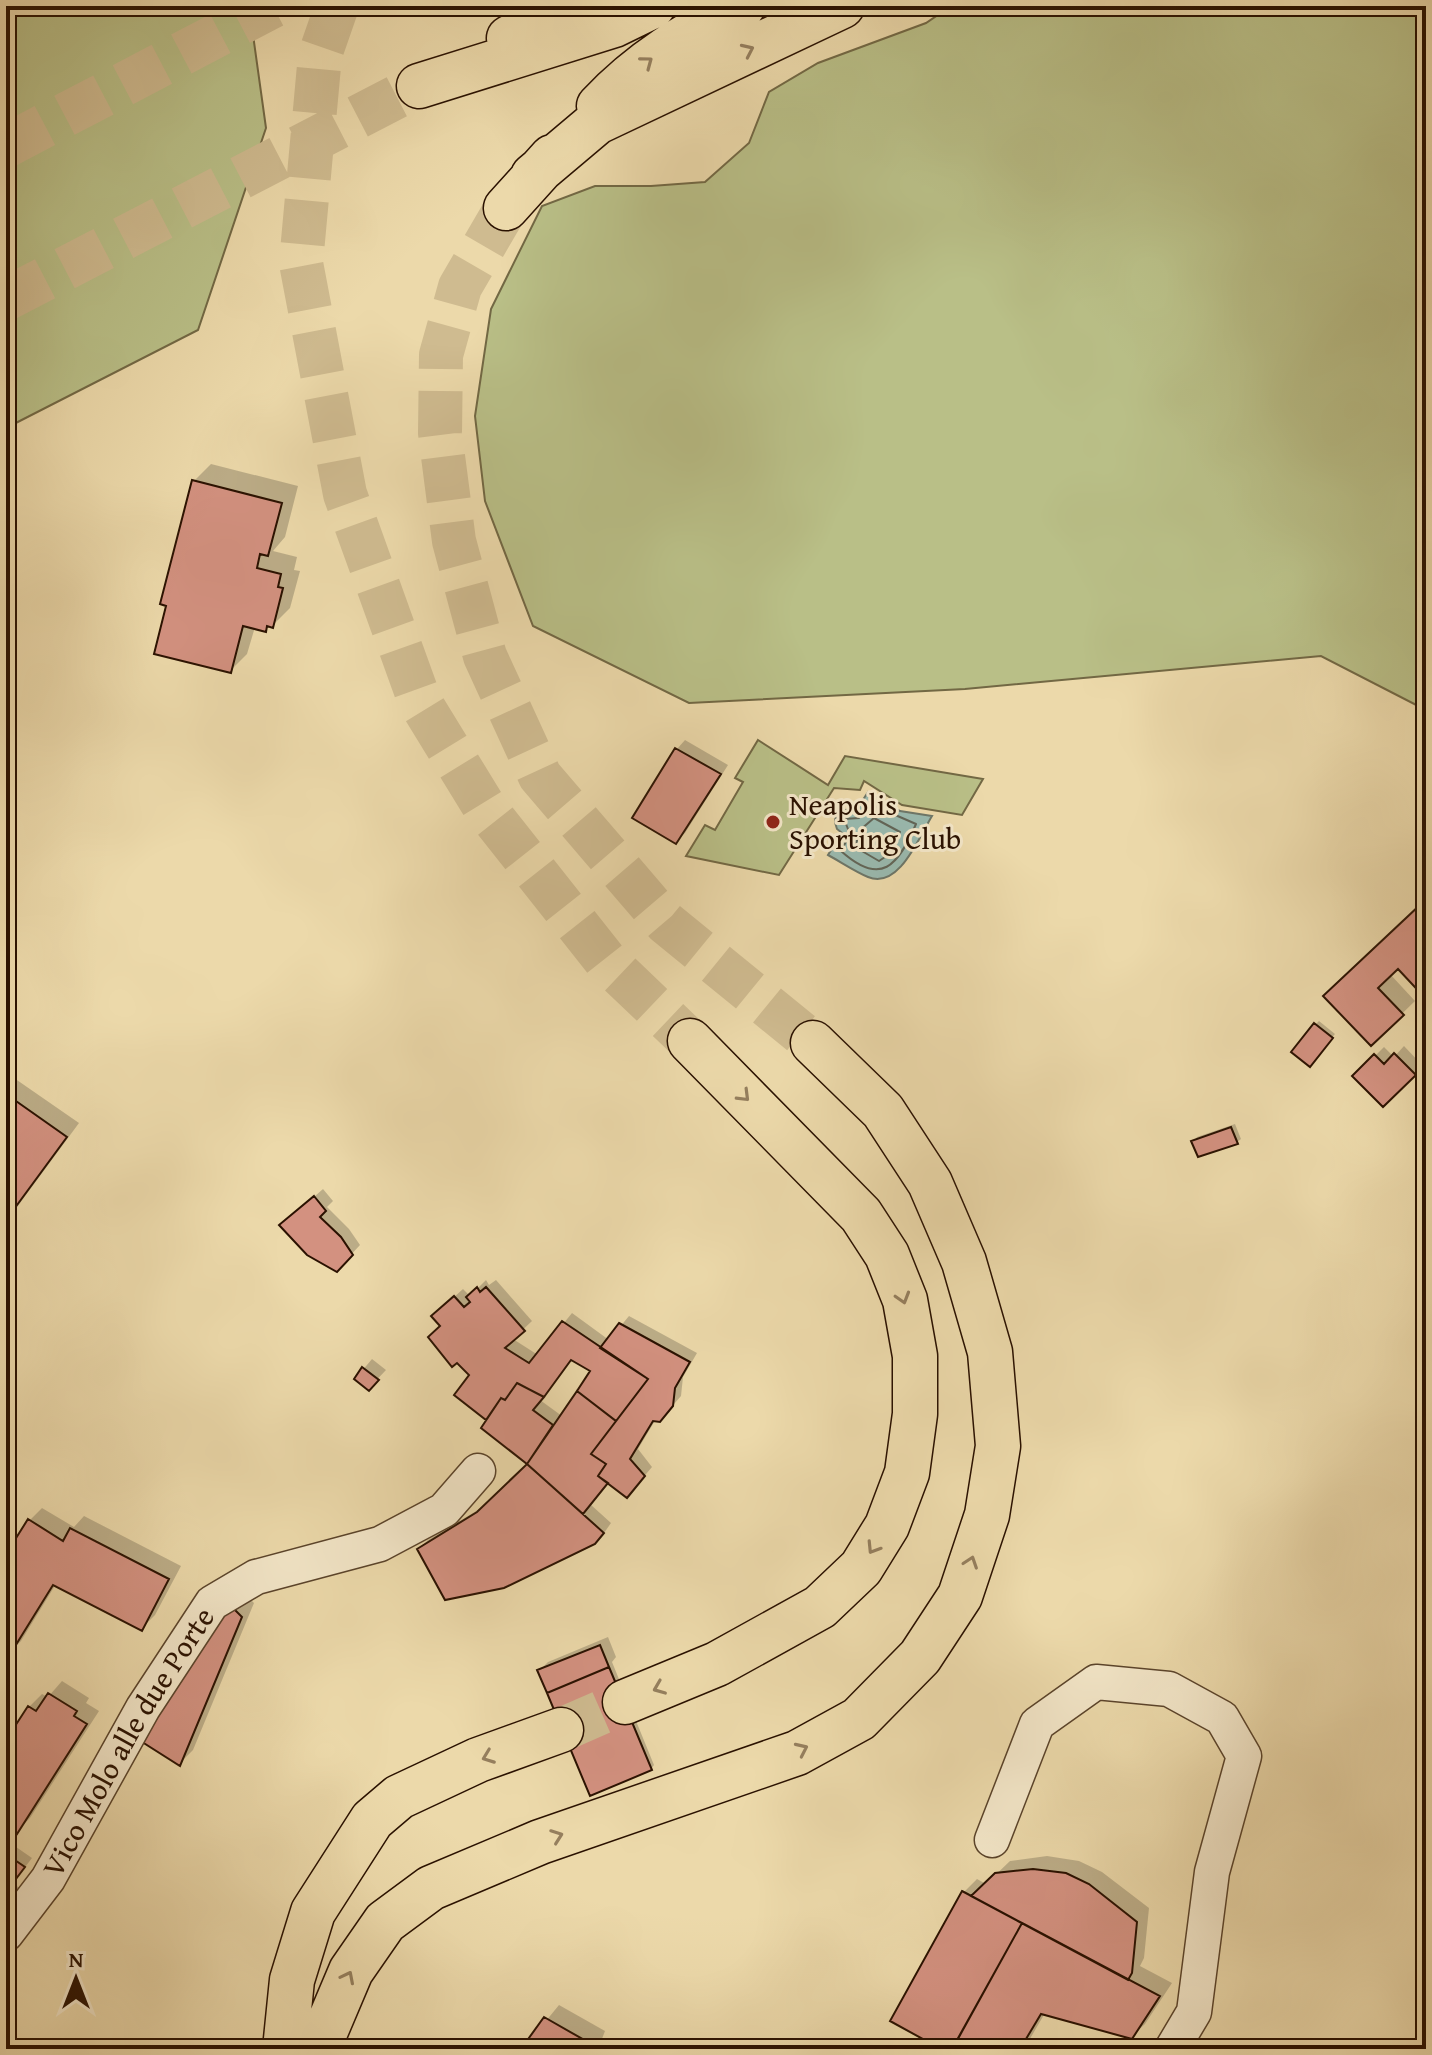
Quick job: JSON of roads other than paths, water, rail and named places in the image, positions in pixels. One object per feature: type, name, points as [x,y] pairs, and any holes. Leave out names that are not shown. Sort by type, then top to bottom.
[{"type":"highway","points":[[567,6],[413,88],[614,25],[653,6]]},
{"type":"highway","points":[[743,6],[674,43],[640,67],[618,86],[520,192],[597,122],[842,6]]},
{"type":"highway","points":[[625,1702],[717,1664],[820,1607],[861,1568],[887,1526],[907,1473],[915,1414],[915,1356],[905,1300],[887,1255],[861,1215],[690,1041]]},
{"type":"highway","points":[[318,2049],[351,1971],[385,1922],[431,1888],[540,1842],[797,1753],[847,1726],[859,1719],[920,1657],[960,1596],[987,1515],[998,1446],[990,1352],[964,1262],[930,1183],[883,1111],[813,1043]]},
{"type":"highway","points":[[285,2049],[292,1980],[313,1912],[372,1820],[399,1797],[478,1760],[561,1730]]},
{"type":"street","name":"Vico Molo alle due Porte","points":[[6,1934],[48,1879],[143,1708],[212,1603],[256,1577],[380,1544],[444,1510],[478,1471]]},
{"type":"street","points":[[992,1840],[1037,1724],[1096,1682],[1169,1689],[1222,1718],[1244,1756],[1212,1872],[1194,2012],[1172,2049]]},
{"type":"water","points":[[868,792],[900,811],[932,816],[907,859],[889,876],[879,879],[863,875],[828,855],[842,833],[837,829],[837,815],[846,810],[855,812]]},
{"type":"tunnel","points":[[6,146],[273,6]]},
{"type":"tunnel","points":[[337,6],[320,55],[301,263],[345,494],[420,702],[485,808],[606,961],[690,1041]]},
{"type":"tunnel","points":[[6,299],[408,91]]},
{"type":"tunnel","points":[[506,208],[460,287],[441,355],[440,433],[454,541],[485,656],[540,776],[666,923],[813,1043]]},
{"type":"tunnel","points":[[561,1730],[625,1702]]},
{"type":"place","name":"Neapolis Sporting Club","points":[[773,822]]}]
